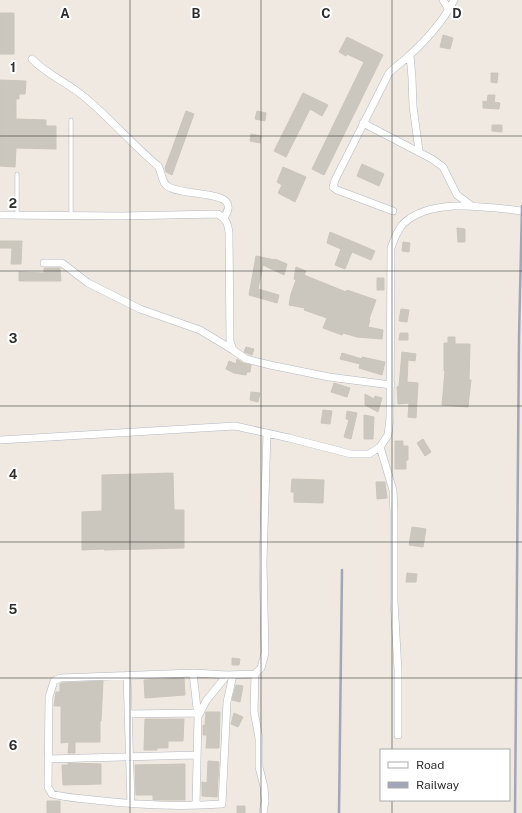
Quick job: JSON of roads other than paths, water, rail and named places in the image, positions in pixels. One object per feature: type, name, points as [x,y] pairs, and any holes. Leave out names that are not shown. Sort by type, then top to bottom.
[{"type":"street","points":[[443,0],[449,10]]},
{"type":"street","points":[[393,211],[337,190],[333,187],[335,180],[389,73],[399,63],[410,56],[449,10],[454,0]]},
{"type":"street","points":[[410,56],[413,106],[419,151]]},
{"type":"street","points":[[32,59],[83,96],[122,132],[158,166],[162,171],[163,180],[166,185],[181,191],[216,196],[224,199],[227,202],[228,212],[224,218]]},
{"type":"street","points":[[363,123],[432,158],[443,168],[457,195],[472,206]]},
{"type":"street","points":[[0,440],[235,426],[351,454],[368,454],[380,447],[388,435],[391,385],[391,248],[395,235],[403,224],[415,215],[433,208],[472,206],[522,210]]},
{"type":"street","points":[[0,215],[121,216],[207,213],[218,214],[224,218],[228,224],[229,233],[230,341],[233,350]]},
{"type":"street","points":[[44,263],[62,263],[88,283],[116,298],[140,309],[200,330],[246,359],[329,377],[391,385]]},
{"type":"street","points":[[230,675],[227,702],[222,804],[196,806],[130,804],[52,794],[48,787],[49,697],[50,689],[54,681],[60,678],[127,674],[193,672],[230,675],[255,674],[261,668],[265,653],[263,564],[267,433]]},
{"type":"street","points":[[380,447],[393,490],[394,601],[398,670],[398,735]]},
{"type":"street","points":[[193,672],[197,715],[196,806]]},
{"type":"street","points":[[127,674],[130,804]]},
{"type":"street","points":[[255,674],[254,711],[259,738],[259,767],[264,787],[265,801],[263,813]]},
{"type":"street","points":[[197,715],[206,701],[230,675]]},
{"type":"street","points":[[128,714],[197,715]]},
{"type":"street","points":[[48,759],[197,755]]},
{"type":"lane","points":[[71,216],[72,120]]},
{"type":"lane","points":[[17,214],[18,174]]},
{"type":"railway","points":[[515,813],[519,337],[522,206]]},
{"type":"railway","points":[[339,813],[342,570]]}]
